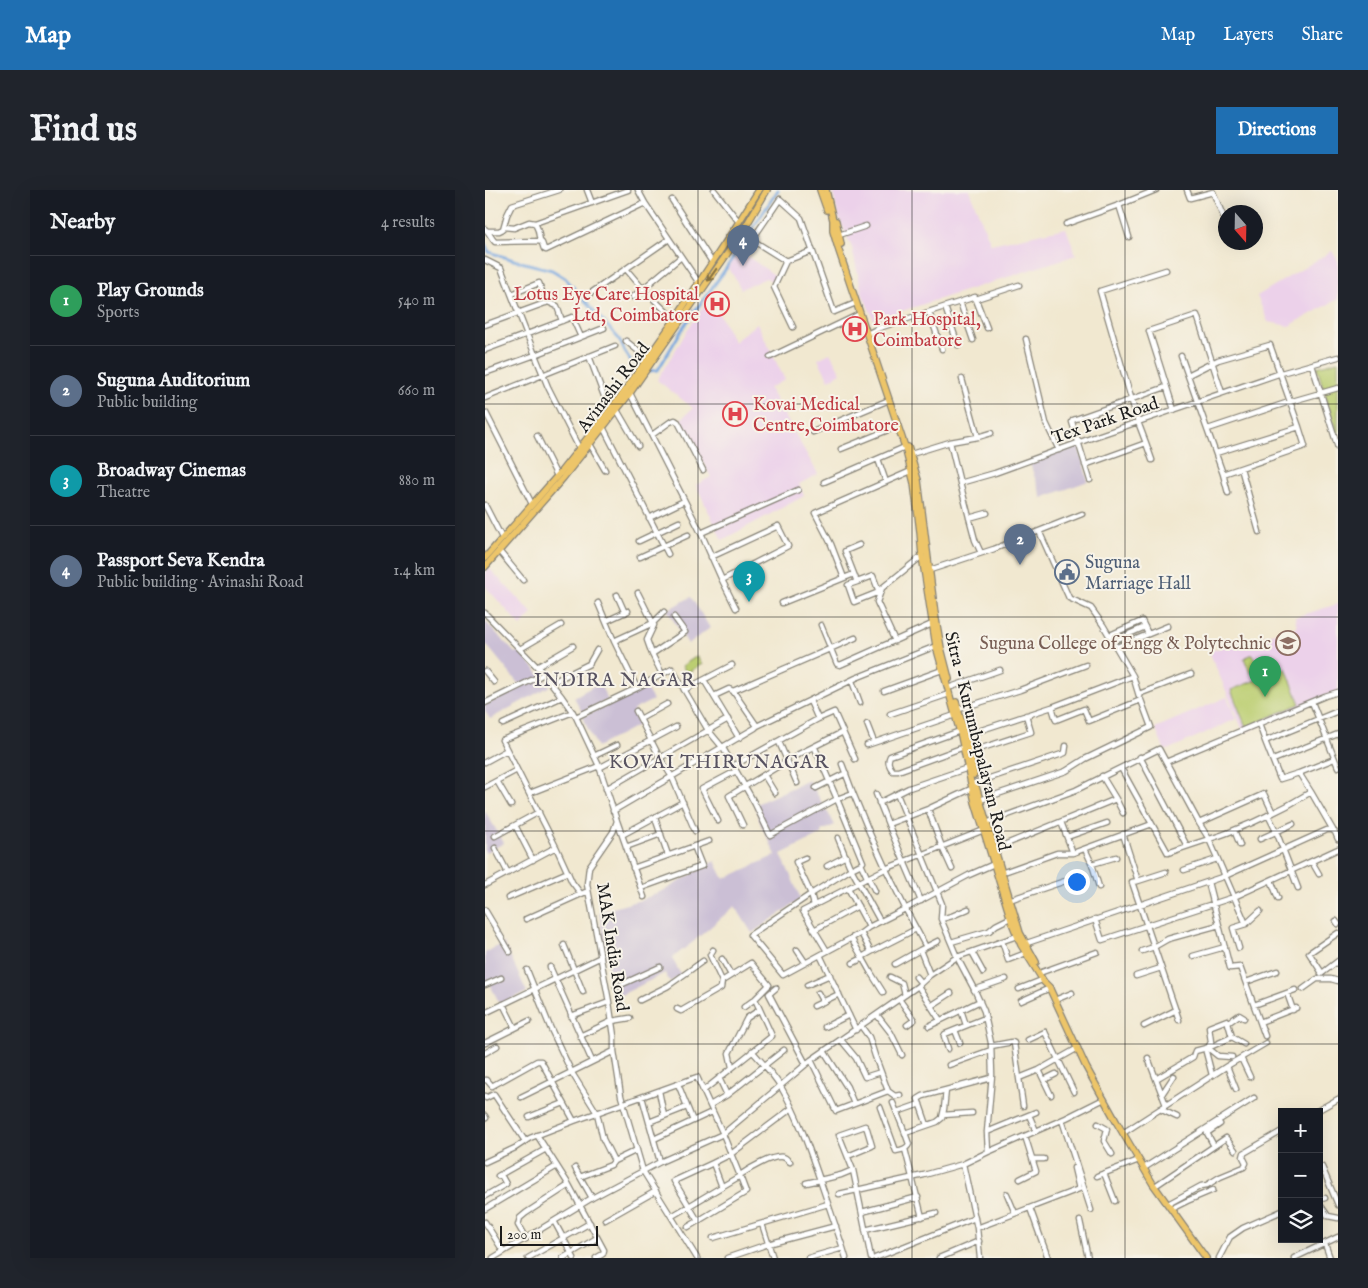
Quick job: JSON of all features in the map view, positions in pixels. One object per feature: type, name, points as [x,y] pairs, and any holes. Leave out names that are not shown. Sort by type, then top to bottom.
[{"type":"main road","name":"Avinashi Road","points":[[485,566],[563,478],[603,427],[759,190]]},
{"type":"main road","name":"Avinashi Road","points":[[647,362],[657,355],[742,232],[767,190]]},
{"type":"main road","points":[[819,190],[836,233]]},
{"type":"main road","name":"Sitra - Kurumbapalayam Road","points":[[827,190],[836,233],[856,303],[909,455],[936,646],[949,694],[963,733],[968,768],[974,785],[975,802],[1010,918],[1026,953],[1049,988],[1103,1099],[1155,1186],[1205,1258]]},
{"type":"main road","points":[[738,224],[742,232]]},
{"type":"main road","name":"Sitra - Kurumbapalayam Road","points":[[836,233],[889,400],[909,455]]},
{"type":"main road","name":"Avinashi Road","points":[[485,558],[579,448],[630,393],[639,374]]},
{"type":"main road","points":[[909,455],[918,480],[941,648],[956,711]]},
{"type":"main road","points":[[963,733],[971,752],[974,785],[1023,944],[1042,972],[1049,988]]},
{"type":"street","points":[[486,230],[499,231],[504,227],[512,205],[559,190]]},
{"type":"street","points":[[587,190],[592,203]]},
{"type":"street","points":[[504,227],[514,228],[529,222],[535,223],[628,190]]},
{"type":"street","points":[[639,190],[645,203],[699,283]]},
{"type":"street","points":[[714,190],[738,224]]},
{"type":"street","points":[[1066,224],[1156,190]]},
{"type":"street","points":[[1187,190],[1190,198],[1213,192],[1218,205]]},
{"type":"street","points":[[752,240],[780,199],[801,218],[834,312],[856,303]]},
{"type":"street","points":[[673,200],[712,262]]},
{"type":"street","points":[[535,223],[540,241],[546,250],[645,203]]},
{"type":"street","points":[[1119,205],[1129,237]]},
{"type":"street","points":[[836,233],[866,226]]},
{"type":"street","points":[[486,230],[495,242],[540,241]]},
{"type":"street","points":[[742,232],[786,261]]},
{"type":"street","points":[[589,296],[669,239]]},
{"type":"street","points":[[793,327],[774,288],[786,261],[812,251]]},
{"type":"street","points":[[633,297],[681,257]]},
{"type":"street","points":[[485,260],[501,268],[548,387],[579,448]]},
{"type":"street","points":[[626,269],[643,289],[669,314]]},
{"type":"street","points":[[1152,460],[1100,291],[1166,270]]},
{"type":"street","points":[[512,294],[539,284],[546,302]]},
{"type":"street","points":[[868,333],[975,297],[976,299],[1019,285]]},
{"type":"street","points":[[976,299],[987,328]]},
{"type":"street","points":[[485,325],[546,302],[557,306],[562,321]]},
{"type":"street","points":[[960,302],[973,340]]},
{"type":"street","points":[[945,307],[958,345]]},
{"type":"street","points":[[929,312],[942,349]]},
{"type":"street","points":[[771,357],[860,314]]},
{"type":"street","points":[[1174,410],[1149,331],[1197,315],[1222,393]]},
{"type":"street","points":[[485,350],[572,317],[581,337]]},
{"type":"street","points":[[485,373],[604,328]]},
{"type":"street","points":[[1026,339],[1046,423],[1059,450]]},
{"type":"street","points":[[627,341],[647,362]]},
{"type":"street","points":[[1188,375],[1212,363],[1270,345],[1281,373],[1305,446],[1223,474]]},
{"type":"street","points":[[485,398],[615,346]]},
{"type":"street","points":[[589,356],[604,396],[638,446]]},
{"type":"street","points":[[1181,356],[1216,452],[1228,493]]},
{"type":"street","name":"Tex Park Road","points":[[960,483],[995,473],[1281,373],[1338,357]]},
{"type":"street","points":[[1312,365],[1338,448]]},
{"type":"street","points":[[962,379],[978,437]]},
{"type":"street","points":[[1090,480],[1072,426],[1073,420],[1166,387]]},
{"type":"street","points":[[1208,430],[1289,402],[1338,388]]},
{"type":"street","points":[[630,393],[701,533],[721,580],[736,608]]},
{"type":"street","points":[[813,432],[889,400]]},
{"type":"street","points":[[486,413],[532,504]]},
{"type":"street","points":[[651,435],[670,422],[675,420],[678,422],[703,470]]},
{"type":"street","points":[[841,449],[898,426]]},
{"type":"street","points":[[603,427],[668,554]]},
{"type":"street","points":[[1216,452],[1299,427]]},
{"type":"street","points":[[909,455],[951,442],[991,433]]},
{"type":"street","points":[[537,436],[557,476]]},
{"type":"street","points":[[951,442],[969,518],[981,553]]},
{"type":"street","points":[[1085,465],[1146,443]]},
{"type":"street","points":[[590,444],[605,470]]},
{"type":"street","points":[[824,482],[905,447]]},
{"type":"street","points":[[878,459],[886,482]]},
{"type":"street","points":[[1241,468],[1259,532]]},
{"type":"street","points":[[844,578],[831,544],[815,513],[911,472]]},
{"type":"street","points":[[701,533],[798,490]]},
{"type":"street","points":[[649,518],[685,501]]},
{"type":"street","points":[[485,505],[502,538]]},
{"type":"street","points":[[969,518],[987,514]]},
{"type":"street","points":[[930,570],[994,549],[1082,514]]},
{"type":"street","points":[[639,542],[679,522]]},
{"type":"street","points":[[711,557],[778,526],[788,546],[721,580]]},
{"type":"street","points":[[980,800],[1066,771],[1085,759],[1151,727],[1133,676],[1117,647],[1091,608],[1069,598],[1039,532]]},
{"type":"street","points":[[640,557],[688,535]]},
{"type":"street","points":[[835,555],[859,545]]},
{"type":"street","points":[[499,551],[523,580]]},
{"type":"street","points":[[845,551],[857,582]]},
{"type":"street","points":[[895,641],[877,602],[880,592],[882,588],[922,556]]},
{"type":"street","points":[[782,603],[854,574]]},
{"type":"street","points":[[873,576],[879,592],[854,602],[848,585],[857,582],[873,576]]},
{"type":"street","points":[[638,592],[653,624],[647,640],[661,674]]},
{"type":"street","points":[[606,621],[627,612],[617,596]]},
{"type":"street","points":[[598,603],[637,688]]},
{"type":"street","points":[[614,641],[653,624],[664,612]]},
{"type":"street","points":[[485,613],[544,674],[577,717],[599,767],[644,897]]},
{"type":"street","points":[[652,654],[685,632],[674,618]]},
{"type":"street","points":[[1110,635],[1142,621],[1148,634]]},
{"type":"street","points":[[821,625],[837,664],[840,665],[933,624]]},
{"type":"street","points":[[520,649],[561,625]]},
{"type":"street","points":[[1117,647],[1168,626]]},
{"type":"street","points":[[1113,641],[1145,627]]},
{"type":"street","points":[[714,696],[729,689],[733,691],[855,638]]},
{"type":"street","points":[[537,667],[573,646]]},
{"type":"street","points":[[613,811],[778,715],[852,681],[936,646]]},
{"type":"street","points":[[551,683],[589,664],[597,650]]},
{"type":"street","points":[[685,690],[732,665]]},
{"type":"street","points":[[867,745],[1086,665]]},
{"type":"street","points":[[577,717],[671,669],[708,730],[723,748],[770,835],[837,799],[853,793]]},
{"type":"street","points":[[884,690],[942,670]]},
{"type":"street","points":[[951,686],[1000,670]]},
{"type":"street","points":[[486,673],[494,682]]},
{"type":"street","points":[[485,703],[544,674]]},
{"type":"street","points":[[1139,694],[1191,674]]},
{"type":"street","points":[[964,747],[898,771],[893,771],[888,762],[890,756],[1052,707],[1133,676]]},
{"type":"street","points":[[704,680],[739,738]]},
{"type":"street","points":[[852,681],[861,703]]},
{"type":"street","points":[[733,691],[757,726]]},
{"type":"street","points":[[1166,762],[1338,692]]},
{"type":"street","points":[[890,714],[949,694]]},
{"type":"street","points":[[503,724],[562,697]]},
{"type":"street","points":[[1052,707],[1056,720],[1084,709],[1089,721],[1141,700]]},
{"type":"street","points":[[810,701],[818,719]]},
{"type":"street","points":[[1312,702],[1338,768]]},
{"type":"street","points":[[640,718],[667,704]]},
{"type":"street","points":[[636,711],[672,777],[695,830]]},
{"type":"street","points":[[573,712],[502,740],[557,847],[572,882],[581,894]]},
{"type":"street","points":[[718,821],[702,789],[818,719],[834,712],[855,760]]},
{"type":"street","points":[[1265,741],[1338,712]]},
{"type":"street","points":[[971,752],[1031,732],[1026,715]]},
{"type":"street","points":[[606,789],[728,719]]},
{"type":"street","points":[[867,724],[875,742]]},
{"type":"street","points":[[1259,724],[1280,779],[1334,759]]},
{"type":"street","points":[[530,793],[599,767],[676,727]]},
{"type":"street","points":[[797,756],[843,732]]},
{"type":"street","points":[[1273,760],[1338,734]]},
{"type":"street","points":[[779,742],[797,783]]},
{"type":"street","points":[[594,756],[617,745]]},
{"type":"street","points":[[888,824],[928,808],[974,785],[1065,753],[1066,746]]},
{"type":"street","points":[[815,748],[863,862],[861,864],[875,891]]},
{"type":"street","points":[[987,823],[1076,790],[1159,749],[1209,839],[1246,924]]},
{"type":"street","points":[[485,762],[507,750]]},
{"type":"street","points":[[1140,757],[1187,846]]},
{"type":"street","points":[[743,825],[729,796],[787,761]]},
{"type":"street","points":[[842,764],[885,869],[926,947]]},
{"type":"street","points":[[879,803],[909,788],[968,768]]},
{"type":"street","points":[[1121,768],[1168,854],[1234,830],[1290,805],[1311,792]]},
{"type":"street","points":[[485,787],[517,770]]},
{"type":"street","points":[[816,788],[846,773]]},
{"type":"street","points":[[1299,773],[1338,838]]},
{"type":"street","points":[[764,775],[775,793]]},
{"type":"street","points":[[1102,776],[1123,813]]},
{"type":"street","points":[[497,781],[511,806]]},
{"type":"street","points":[[876,794],[921,901]]},
{"type":"street","points":[[897,794],[942,904],[941,919],[957,957],[984,1011],[991,1048],[987,1132],[988,1152]]},
{"type":"street","points":[[1199,823],[1264,794],[1273,812]]},
{"type":"street","points":[[994,849],[1116,799]]},
{"type":"street","points":[[622,834],[683,802]]},
{"type":"street","points":[[928,808],[952,870]]},
{"type":"street","points":[[495,836],[539,812]]},
{"type":"street","points":[[1267,815],[1298,888]]},
{"type":"street","points":[[655,818],[668,855]]},
{"type":"street","name":"MAK India Road","points":[[617,821],[613,832],[589,867],[587,884],[609,1002],[614,1036],[614,1051],[623,1104],[643,1171],[697,1258]]},
{"type":"street","points":[[1061,822],[1073,853]]},
{"type":"street","points":[[1067,837],[1107,823]]},
{"type":"street","points":[[1001,873],[1057,853],[1073,853],[1152,824]]},
{"type":"street","points":[[1260,838],[1293,824]]},
{"type":"street","points":[[515,826],[533,860]]},
{"type":"street","points":[[803,911],[885,869],[984,830]]},
{"type":"street","points":[[1234,830],[1240,845]]},
{"type":"street","points":[[1023,944],[1225,876],[1327,830],[1335,832]]},
{"type":"street","points":[[626,847],[661,834]]},
{"type":"street","points":[[1123,834],[1138,880]]},
{"type":"street","points":[[838,838],[851,869],[880,921]]},
{"type":"street","points":[[633,868],[709,840]]},
{"type":"street","points":[[641,888],[702,866],[694,846]]},
{"type":"street","points":[[485,885],[557,847]]},
{"type":"street","points":[[495,848],[508,873]]},
{"type":"street","points":[[1085,849],[1099,887]]},
{"type":"street","points":[[1095,919],[1102,940],[1234,897],[1338,850]]},
{"type":"street","points":[[827,866],[846,856]]},
{"type":"street","points":[[1092,864],[1116,857]]},
{"type":"street","points":[[805,858],[796,862],[814,905]]},
{"type":"street","points":[[1184,870],[1217,859]]},
{"type":"street","points":[[1311,862],[1319,874]]},
{"type":"street","points":[[861,864],[811,894],[750,935],[783,975],[880,921],[994,864]]},
{"type":"street","points":[[508,898],[568,872]]},
{"type":"street","points":[[1166,872],[1132,882],[1179,1020]]},
{"type":"street","points":[[1009,900],[1083,875]]},
{"type":"street","points":[[1075,878],[1078,887]]},
{"type":"street","points":[[1271,880],[1278,898]]},
{"type":"street","points":[[1208,882],[1230,968],[1240,967],[1265,1036]]},
{"type":"street","points":[[848,888],[869,927]]},
{"type":"street","points":[[526,919],[588,890]]},
{"type":"street","points":[[798,903],[827,951]]},
{"type":"street","points":[[813,930],[870,904]]},
{"type":"street","points":[[941,919],[968,909]]},
{"type":"street","points":[[485,910],[510,952]]},
{"type":"street","points":[[1239,948],[1233,928],[1246,924],[1261,911]]},
{"type":"street","points":[[951,942],[989,931],[1010,918]]},
{"type":"street","points":[[1142,951],[1168,939],[1219,925]]},
{"type":"street","points":[[853,963],[916,929]]},
{"type":"street","points":[[861,933],[871,952]]},
{"type":"street","points":[[1322,973],[1309,954],[1338,933]]},
{"type":"street","points":[[493,1258],[593,1198],[643,1171],[723,1134],[811,1060],[920,985],[930,975],[957,957],[1017,936]]},
{"type":"street","points":[[851,938],[883,992]]},
{"type":"street","points":[[895,964],[938,941]]},
{"type":"street","points":[[1002,941],[1008,960],[1026,953]]},
{"type":"street","points":[[564,945],[583,992]]},
{"type":"street","points":[[1193,956],[1225,947]]},
{"type":"street","points":[[677,1008],[681,1011],[721,988],[722,980],[710,955],[713,950]]},
{"type":"street","points":[[797,950],[805,962]]},
{"type":"street","points":[[920,950],[930,975]]},
{"type":"street","points":[[972,952],[983,972]]},
{"type":"street","points":[[1042,972],[1097,952]]},
{"type":"street","points":[[819,955],[856,1030]]},
{"type":"street","points":[[485,1006],[486,1012],[601,957]]},
{"type":"street","points":[[722,959],[731,975]]},
{"type":"street","points":[[1303,989],[1338,960]]},
{"type":"street","points":[[640,1000],[668,986],[703,961]]},
{"type":"street","points":[[722,980],[751,963],[769,985],[744,1007]]},
{"type":"street","points":[[550,967],[592,1061]]},
{"type":"street","points":[[616,987],[660,967]]},
{"type":"street","points":[[1136,976],[1161,968]]},
{"type":"street","points":[[527,970],[572,1072],[597,1113],[603,1139],[614,1161]]},
{"type":"street","points":[[1246,982],[1277,970]]},
{"type":"street","points":[[807,985],[829,975]]},
{"type":"street","points":[[890,977],[902,983],[905,995]]},
{"type":"street","points":[[916,977],[940,1020]]},
{"type":"street","points":[[485,985],[501,978]]},
{"type":"street","points":[[974,990],[1006,978]]},
{"type":"street","points":[[1317,979],[1338,982]]},
{"type":"street","points":[[1019,989],[1043,980]]},
{"type":"street","points":[[776,988],[769,994],[806,1064]]},
{"type":"street","points":[[1021,1001],[1049,988]]},
{"type":"street","points":[[1254,1005],[1295,990]]},
{"type":"street","points":[[819,993],[823,1002]]},
{"type":"street","points":[[931,1006],[951,993]]},
{"type":"street","points":[[1055,1000],[1072,993]]},
{"type":"street","points":[[814,1006],[839,994]]},
{"type":"street","points":[[1260,1022],[1295,1009],[1287,994]]},
{"type":"street","points":[[703,1091],[752,1050],[772,1036],[755,999]]},
{"type":"street","points":[[899,1000],[914,1020],[907,1025]]},
{"type":"street","points":[[929,1026],[980,1001]]},
{"type":"street","points":[[571,1016],[609,1002]]},
{"type":"street","points":[[503,1004],[515,1028]]},
{"type":"street","points":[[732,1067],[729,1053],[747,1018],[759,1010]]},
{"type":"street","points":[[961,1010],[966,1025]]},
{"type":"street","points":[[1144,1026],[1176,1010]]},
{"type":"street","points":[[825,1027],[849,1015]]},
{"type":"street","points":[[877,1015],[891,1034],[902,1054]]},
{"type":"street","points":[[1229,1023],[1239,1016],[1244,1018]]},
{"type":"street","points":[[580,1036],[612,1021],[630,1018]]},
{"type":"street","points":[[948,1049],[944,1035],[985,1018]]},
{"type":"street","points":[[1212,1075],[1206,1052],[1211,1042],[1209,1027],[1227,1020],[1233,1037],[1244,1044]]},
{"type":"street","points":[[485,1043],[529,1022]]},
{"type":"street","points":[[861,1026],[869,1038],[888,1091],[895,1096],[901,1095]]},
{"type":"street","points":[[955,1030],[960,1043]]},
{"type":"street","points":[[1027,1040],[1045,1032],[1074,1092]]},
{"type":"street","points":[[1156,1079],[1193,1057],[1195,1051],[1208,1048],[1233,1037]]},
{"type":"street","points":[[841,1040],[856,1058],[865,1077],[881,1072]]},
{"type":"street","points":[[949,1065],[967,1056],[1013,1042],[1023,1106]]},
{"type":"street","points":[[1123,1133],[1212,1075],[1266,1043]]},
{"type":"street","points":[[485,1052],[497,1046]]},
{"type":"street","points":[[1019,1078],[1039,1070],[1078,1048]]},
{"type":"street","points":[[1208,1048],[1218,1056],[1231,1057]]},
{"type":"street","points":[[752,1050],[780,1086],[792,1108],[820,1180],[846,1258]]},
{"type":"street","points":[[709,1106],[727,1095],[784,1050]]},
{"type":"street","points":[[521,1097],[614,1051]]},
{"type":"street","points":[[824,1051],[847,1087],[854,1104]]},
{"type":"street","points":[[1148,1058],[1166,1105]]},
{"type":"street","points":[[1241,1058],[1249,1078]]},
{"type":"street","points":[[811,1060],[836,1111],[888,1091]]},
{"type":"street","points":[[485,1080],[492,1086],[537,1061],[541,1061],[574,1121]]},
{"type":"street","points":[[1227,1066],[1236,1088]]},
{"type":"street","points":[[1039,1070],[1051,1095]]},
{"type":"street","points":[[1044,1080],[1056,1074]]},
{"type":"street","points":[[1162,1094],[1174,1076]]},
{"type":"street","points":[[485,1162],[537,1135],[697,1077],[723,1134],[746,1192],[688,1227]]},
{"type":"street","points":[[719,1078],[727,1095]]},
{"type":"street","points":[[927,1125],[918,1099],[923,1096],[991,1078]]},
{"type":"street","points":[[678,1084],[693,1121]]},
{"type":"street","points":[[905,1133],[942,1118],[946,1090]]},
{"type":"street","points":[[659,1091],[664,1116]]},
{"type":"street","points":[[485,1096],[486,1098],[494,1094],[525,1141]]},
{"type":"street","points":[[642,1097],[660,1162]]},
{"type":"street","points":[[1144,1168],[1254,1098]]},
{"type":"street","points":[[1322,1108],[1338,1098]]},
{"type":"street","points":[[839,1194],[963,1164],[1062,1120],[1103,1099]]},
{"type":"street","points":[[529,1118],[564,1103]]},
{"type":"street","points":[[879,1107],[896,1151],[905,1149],[909,1144],[893,1103]]},
{"type":"street","points":[[897,1112],[920,1104]]},
{"type":"street","points":[[649,1122],[687,1107]]},
{"type":"street","points":[[698,1220],[674,1181],[731,1154],[792,1108]]},
{"type":"street","points":[[1161,1109],[1177,1116]]},
{"type":"street","points":[[654,1139],[713,1112]]},
{"type":"street","points":[[987,1132],[1036,1112]]},
{"type":"street","points":[[943,1115],[972,1113]]},
{"type":"street","points":[[1029,1115],[1036,1131]]},
{"type":"street","points":[[1062,1120],[1091,1210]]},
{"type":"street","points":[[1112,1154],[1104,1141],[1107,1129],[1117,1123]]},
{"type":"street","points":[[1098,1124],[1107,1129]]},
{"type":"street","points":[[1214,1146],[1207,1133],[1220,1124]]},
{"type":"street","points":[[848,1156],[873,1146],[865,1126],[839,1135],[853,1170],[871,1258]]},
{"type":"street","points":[[1169,1207],[1201,1186],[1207,1185],[1220,1177],[1244,1167],[1246,1163],[1243,1153],[1278,1133]]},
{"type":"street","points":[[537,1135],[569,1185],[604,1250],[600,1257]]},
{"type":"street","points":[[1020,1178],[1037,1171],[1025,1136]]},
{"type":"street","points":[[1155,1186],[1226,1138],[1235,1150]]},
{"type":"street","points":[[485,1196],[506,1184],[500,1175],[546,1149]]},
{"type":"street","points":[[905,1149],[922,1217]]},
{"type":"street","points":[[580,1177],[611,1165],[614,1161],[637,1150]]},
{"type":"street","points":[[671,1216],[753,1167],[778,1157],[785,1158],[790,1162]]},
{"type":"street","points":[[1033,1159],[1044,1159]]},
{"type":"street","points":[[1097,1176],[1139,1160]]},
{"type":"street","points":[[713,1163],[722,1186]]},
{"type":"street","points":[[963,1164],[977,1228],[980,1258]]},
{"type":"street","points":[[485,1209],[557,1166]]},
{"type":"street","points":[[575,1168],[593,1198]]},
{"type":"street","points":[[977,1228],[1079,1189],[1074,1168]]},
{"type":"street","points":[[1323,1169],[1338,1205]]},
{"type":"street","points":[[806,1183],[841,1175],[853,1170]]},
{"type":"street","points":[[1104,1173],[1115,1201]]},
{"type":"street","points":[[526,1239],[518,1225],[521,1218],[569,1185]]},
{"type":"street","points":[[1169,1207],[1213,1190]]},
{"type":"street","points":[[605,1220],[656,1191]]},
{"type":"street","points":[[1007,1194],[1015,1213]]},
{"type":"street","points":[[862,1212],[918,1197]]},
{"type":"street","points":[[713,1238],[828,1204]]},
{"type":"street","points":[[1029,1208],[1048,1258]]},
{"type":"street","points":[[1323,1208],[1328,1216],[1338,1218]]},
{"type":"street","points":[[865,1230],[936,1213]]},
{"type":"street","points":[[1219,1258],[1230,1237],[1243,1228],[1278,1213]]},
{"type":"street","points":[[875,1258],[975,1218]]},
{"type":"street","points":[[1080,1221],[1088,1258]]},
{"type":"street","points":[[485,1222],[503,1251]]},
{"type":"street","points":[[554,1222],[573,1256]]},
{"type":"street","points":[[528,1258],[590,1223]]},
{"type":"street","points":[[762,1224],[773,1258]]},
{"type":"street","points":[[727,1258],[768,1244],[835,1226]]},
{"type":"street","points":[[563,1258],[573,1256],[597,1238]]},
{"type":"street","points":[[1294,1258],[1304,1256],[1338,1238]]},
{"type":"street","points":[[939,1258],[979,1241]]},
{"type":"street","points":[[1325,1244],[1330,1258]]},
{"type":"street","points":[[807,1258],[821,1256],[843,1248]]},
{"type":"shaded area","points":[[832,190],[969,190],[991,244],[1066,228],[1076,255],[874,320],[862,293],[852,248],[839,218]]},
{"type":"shaded area","points":[[740,251],[777,277],[773,282],[766,278],[741,289],[729,268]]},
{"type":"shaded area","points":[[1332,251],[1338,261],[1338,299],[1289,326],[1268,322],[1257,296]]},
{"type":"shaded area","name":"Kovai Medical Centre,Coimbatore","points":[[710,297],[734,342],[757,323],[785,380],[769,388],[818,474],[799,484],[804,496],[722,540],[696,485],[711,477],[680,420],[693,408],[657,380]]},
{"type":"shaded area","points":[[830,353],[841,373],[829,380],[818,359]]},
{"type":"shaded area","points":[[1078,444],[1088,481],[1042,498],[1029,461]]},
{"type":"shaded area","points":[[489,568],[532,613],[521,626],[485,586],[485,572]]},
{"type":"shaded area","points":[[691,597],[710,628],[688,644],[667,610]]},
{"type":"shaded area","points":[[1338,604],[1338,695],[1324,699],[1244,733],[1209,651],[1297,627],[1295,617]]},
{"type":"shaded area","points":[[485,621],[515,653],[519,651],[550,686],[490,719],[485,711],[485,705],[521,687],[485,643]]},
{"type":"shaded area","points":[[599,683],[608,700],[582,712],[574,697]]},
{"type":"shaded area","points":[[645,687],[653,700],[633,710],[640,724],[597,747],[582,717]]},
{"type":"shaded area","points":[[1227,697],[1236,719],[1165,751],[1155,728]]},
{"type":"shaded area","points":[[809,780],[835,825],[821,831],[822,834],[781,854],[801,899],[752,933],[735,906],[672,958],[681,975],[670,982],[665,973],[613,999],[599,912],[641,900],[667,889],[715,861],[724,879],[776,855],[761,825],[754,805]]},
{"type":"shaded area","points":[[485,811],[504,843],[485,853]]},
{"type":"shaded area","points":[[504,943],[527,992],[500,1004],[488,981],[485,982],[485,953]]},
{"type":"green space","points":[[1338,361],[1338,438],[1317,367]]},
{"type":"green space","points":[[1253,654],[1260,669],[1250,673],[1244,658]]},
{"type":"green space","points":[[697,656],[702,664],[687,673],[682,666]]},
{"type":"green space","points":[[1286,668],[1300,704],[1246,727],[1231,690]]},
{"type":"waterway","points":[[485,244],[489,252],[552,270],[565,278],[619,339],[631,361],[649,371],[658,370],[684,326],[725,270],[778,190]]},
{"type":"place","name":"Passport Seva Kendra","points":[[743,266]]},
{"type":"place","name":"Lotus Eye Care Hospital Ltd, Coimbatore","points":[[717,304]]},
{"type":"place","name":"Park Hospital, Coimbatore","points":[[855,329]]},
{"type":"place","name":"Kovai Medical Centre,Coimbatore","points":[[735,414]]},
{"type":"place","name":"Suguna Auditorium","points":[[1020,565]]},
{"type":"place","name":"Suguna Marriage Hall","points":[[1067,572]]},
{"type":"place","name":"Broadway Cinemas","points":[[749,602]]},
{"type":"place","name":"Suguna College of Engg & Polytechnic","points":[[1288,643]]},
{"type":"place","name":"Play Grounds","points":[[1265,697]]},
{"type":"district","name":"INDIRA NAGAR","points":[[615,679]]},
{"type":"district","name":"KOVAI THIRUNAGAR","points":[[719,761]]}]
